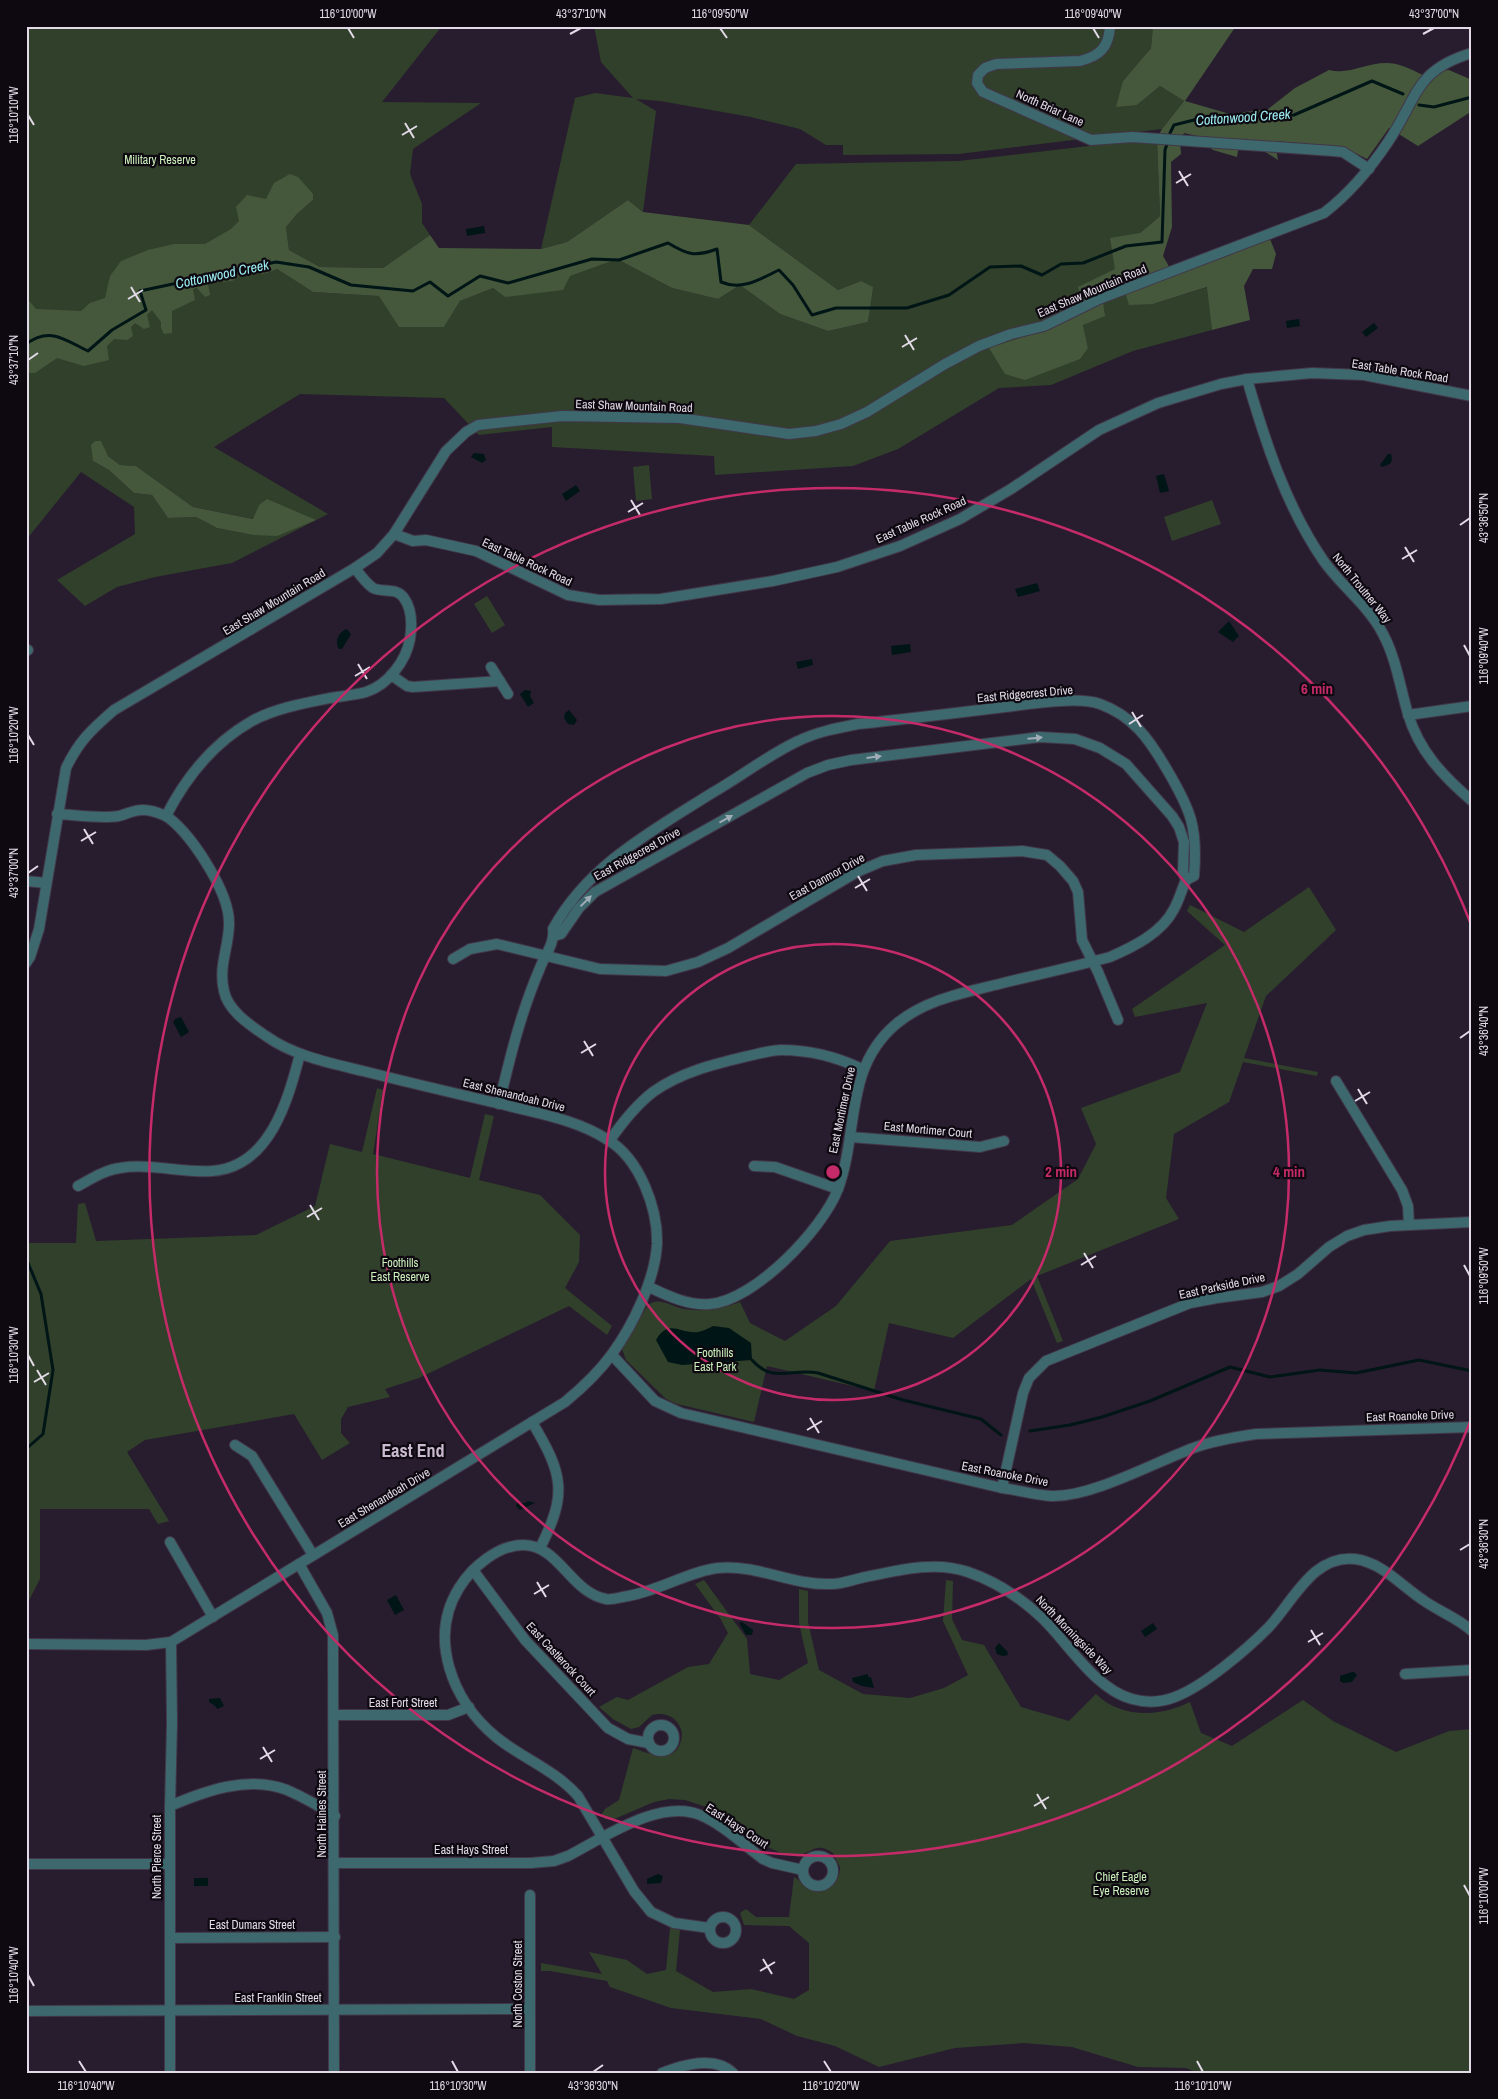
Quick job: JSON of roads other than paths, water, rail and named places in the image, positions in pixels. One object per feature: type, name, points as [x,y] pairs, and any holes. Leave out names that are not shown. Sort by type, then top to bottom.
[{"type":"street","name":"North Briar Lane","points":[[1110,26],[1110,36],[1105,48],[1093,58],[1080,61],[996,64],[985,68],[978,75],[978,83],[983,92],[1091,140],[1132,137],[1343,152],[1369,169]]},
{"type":"street","name":"East Shaw Mountain Road","points":[[26,963],[30,957],[39,929],[66,768],[75,749],[90,731],[114,710],[355,568],[377,553],[394,534],[446,451],[466,432],[478,425],[562,416],[680,418],[789,434],[816,431],[840,424],[867,412],[979,346],[1011,334],[1044,326],[1099,299],[1324,214],[1342,199],[1369,169],[1389,140],[1424,80],[1441,65],[1472,53]]},
{"type":"street","name":"East Table Rock Road","points":[[394,534],[412,541],[426,540],[476,551],[568,595],[599,600],[661,599],[773,581],[837,567],[900,546],[960,519],[1011,489],[1099,430],[1158,403],[1221,384],[1247,379],[1312,373],[1364,375],[1472,396]]},
{"type":"street","name":"North Troutner Way","points":[[1247,379],[1258,418],[1293,509],[1304,532],[1325,563],[1382,631],[1391,653],[1415,734],[1434,765],[1445,778],[1472,801]]},
{"type":"street","points":[[57,814],[107,817],[144,810],[166,816],[180,789],[192,773],[231,736],[251,722],[288,707],[368,692],[380,685],[402,661],[409,645],[411,632],[408,605],[404,596],[397,592],[373,588],[355,568]]},
{"type":"street","points":[[491,666],[508,694]]},
{"type":"street","points":[[391,675],[407,686],[413,687],[500,681]]},
{"type":"street","name":"East Ridgecrest Drive","points":[[499,1104],[516,1033],[540,967],[554,936],[553,929],[573,898],[594,874],[639,838],[796,742],[827,730],[858,724],[1064,700],[1099,703],[1132,720],[1152,744],[1190,812],[1193,828],[1194,876],[1186,880],[1182,872],[1184,842],[1179,827],[1172,816],[1126,764],[1100,748],[1075,739],[1040,737],[851,760],[828,765],[807,773],[596,892],[579,908],[561,934],[554,936]]},
{"type":"street","points":[[1408,715],[1472,706]]},
{"type":"street","name":"East Shenandoah Drive","points":[[26,1644],[146,1645],[171,1642],[532,1422],[564,1402],[584,1386],[612,1355],[649,1287],[657,1252],[658,1231],[653,1207],[637,1171],[610,1140],[566,1120],[340,1066],[300,1054],[269,1038],[234,1011],[224,993],[222,960],[230,923],[222,891],[206,862],[178,827],[166,816]]},
{"type":"street","name":"East Danmor Drive","points":[[453,959],[470,949],[497,944],[600,969],[666,971],[698,962],[728,948],[857,872],[883,861],[916,855],[1022,851],[1047,855],[1073,881],[1078,892],[1082,940],[1118,1020]]},
{"type":"street","name":"East Mortimer Drive","points":[[649,1287],[692,1304],[712,1304],[734,1297],[755,1284],[780,1265],[802,1244],[818,1224],[838,1189],[850,1137],[850,1123],[862,1069],[875,1047],[895,1025],[920,1008],[949,997],[1093,961],[1133,948],[1156,931],[1174,911],[1186,880]]},
{"type":"street","points":[[26,881],[46,883]]},
{"type":"street","points":[[610,1140],[640,1103],[654,1092],[681,1076],[713,1064],[780,1050],[815,1053],[845,1060],[862,1069]]},
{"type":"street","points":[[78,1186],[99,1175],[119,1168],[138,1167],[213,1171],[242,1161],[262,1147],[279,1118],[300,1054]]},
{"type":"street","points":[[1336,1081],[1402,1190],[1408,1206],[1409,1225]]},
{"type":"street","name":"East Mortimer Court","points":[[850,1137],[980,1147],[1004,1141]]},
{"type":"street","points":[[754,1166],[775,1167],[838,1189]]},
{"type":"street","name":"East Parkside Drive","points":[[1002,1488],[1023,1393],[1029,1378],[1046,1361],[1182,1306],[1217,1298],[1262,1292],[1279,1286],[1298,1274],[1329,1247],[1347,1236],[1364,1230],[1409,1225],[1472,1222]]},
{"type":"street","name":"East Roanoke Drive","points":[[612,1355],[655,1401],[681,1413],[1002,1488],[1052,1496],[1072,1494],[1093,1488],[1198,1446],[1230,1437],[1256,1434],[1472,1427]]},
{"type":"street","points":[[532,1422],[552,1455],[559,1487],[554,1520],[540,1548],[524,1545],[510,1547],[490,1556],[465,1579],[453,1599],[447,1616],[444,1634],[445,1652],[449,1669],[469,1707],[497,1738],[554,1774],[578,1796],[634,1891],[651,1912],[674,1923],[710,1928]]},
{"type":"street","points":[[235,1445],[252,1456],[313,1556]]},
{"type":"street","points":[[170,1542],[213,1617]]},
{"type":"street","name":"North Morningside Way","points":[[540,1548],[558,1562],[582,1589],[608,1600],[639,1594],[714,1568],[740,1567],[803,1582],[833,1584],[912,1567],[965,1570],[999,1584],[1024,1601],[1101,1682],[1118,1695],[1135,1700],[1155,1702],[1176,1697],[1203,1681],[1243,1651],[1269,1627],[1309,1578],[1322,1566],[1339,1559],[1355,1559],[1369,1562],[1382,1569],[1435,1609],[1467,1626],[1472,1631]]},
{"type":"street","name":"North Haines Street","points":[[299,1564],[331,1623],[333,1635],[335,1715],[334,2073]]},
{"type":"street","name":"East Castlerock Court","points":[[473,1570],[485,1589],[525,1640],[608,1728],[628,1739],[649,1742]]},
{"type":"street","name":"North Pierce Street","points":[[170,2073],[171,1642]]},
{"type":"street","points":[[1405,1674],[1472,1670]]},
{"type":"street","name":"East Fort Street","points":[[335,1715],[448,1715],[469,1707]]},
{"type":"street","points":[[170,1806],[197,1794],[224,1787],[265,1786],[285,1790],[335,1816]]},
{"type":"street","name":"East Hays Court","points":[[602,1838],[653,1813],[670,1810],[688,1812],[700,1815],[711,1821],[763,1859],[772,1863],[804,1870]]},
{"type":"street","name":"East Hays Street","points":[[335,1863],[541,1862],[568,1856],[602,1838]]},
{"type":"street","points":[[26,1864],[170,1864]]},
{"type":"street","name":"North Coston Street","points":[[530,1895],[530,2073]]},
{"type":"street","name":"East Dumars Street","points":[[170,1938],[335,1937]]},
{"type":"street","name":"East Franklin Street","points":[[26,2011],[530,2009]]},
{"type":"street","points":[[662,2073],[688,2064],[713,2064],[730,2069],[733,2073]]},
{"type":"waterway","name":"Cottonwood Creek","points":[[1170,133],[1174,125],[1202,118],[1294,115],[1372,81],[1403,94]]},
{"type":"waterway","name":"Cottonwood Creek","points":[[1419,105],[1434,107],[1472,97]]},
{"type":"waterway","name":"Cottonwood Creek","points":[[26,344],[35,339],[50,335],[65,339],[88,351],[112,330],[146,310],[140,291],[276,262],[309,267],[351,285],[413,291],[430,282],[448,296],[480,276],[508,283],[592,259],[619,260],[668,243],[686,252],[697,254],[717,249],[721,282],[729,284],[744,285],[779,270],[793,285],[812,315],[836,308],[907,308],[949,295],[990,267],[1021,266],[1042,275],[1061,264],[1083,263],[1126,246],[1162,242],[1165,150],[1167,144]]},
{"type":"waterway","points":[[26,1258],[41,1294],[53,1370],[43,1434],[26,1449]]},
{"type":"waterway","points":[[752,1360],[760,1367],[775,1373],[818,1373],[903,1400],[981,1419],[1001,1435]]},
{"type":"waterway","points":[[1030,1431],[1070,1425],[1102,1417],[1150,1401],[1230,1367],[1270,1377],[1320,1370],[1356,1373],[1419,1360],[1472,1371]]},
{"type":"district","name":"East End","points":[[413,1450]]},
{"type":"park label","name":"Military Reserve","points":[[160,160]]},
{"type":"park label","name":"Foothills East Reserve","points":[[400,1270]]},
{"type":"park label","name":"Foothills East Park","points":[[715,1360]]},
{"type":"park label","name":"Chief Eagle Eye Reserve","points":[[1121,1884]]}]
